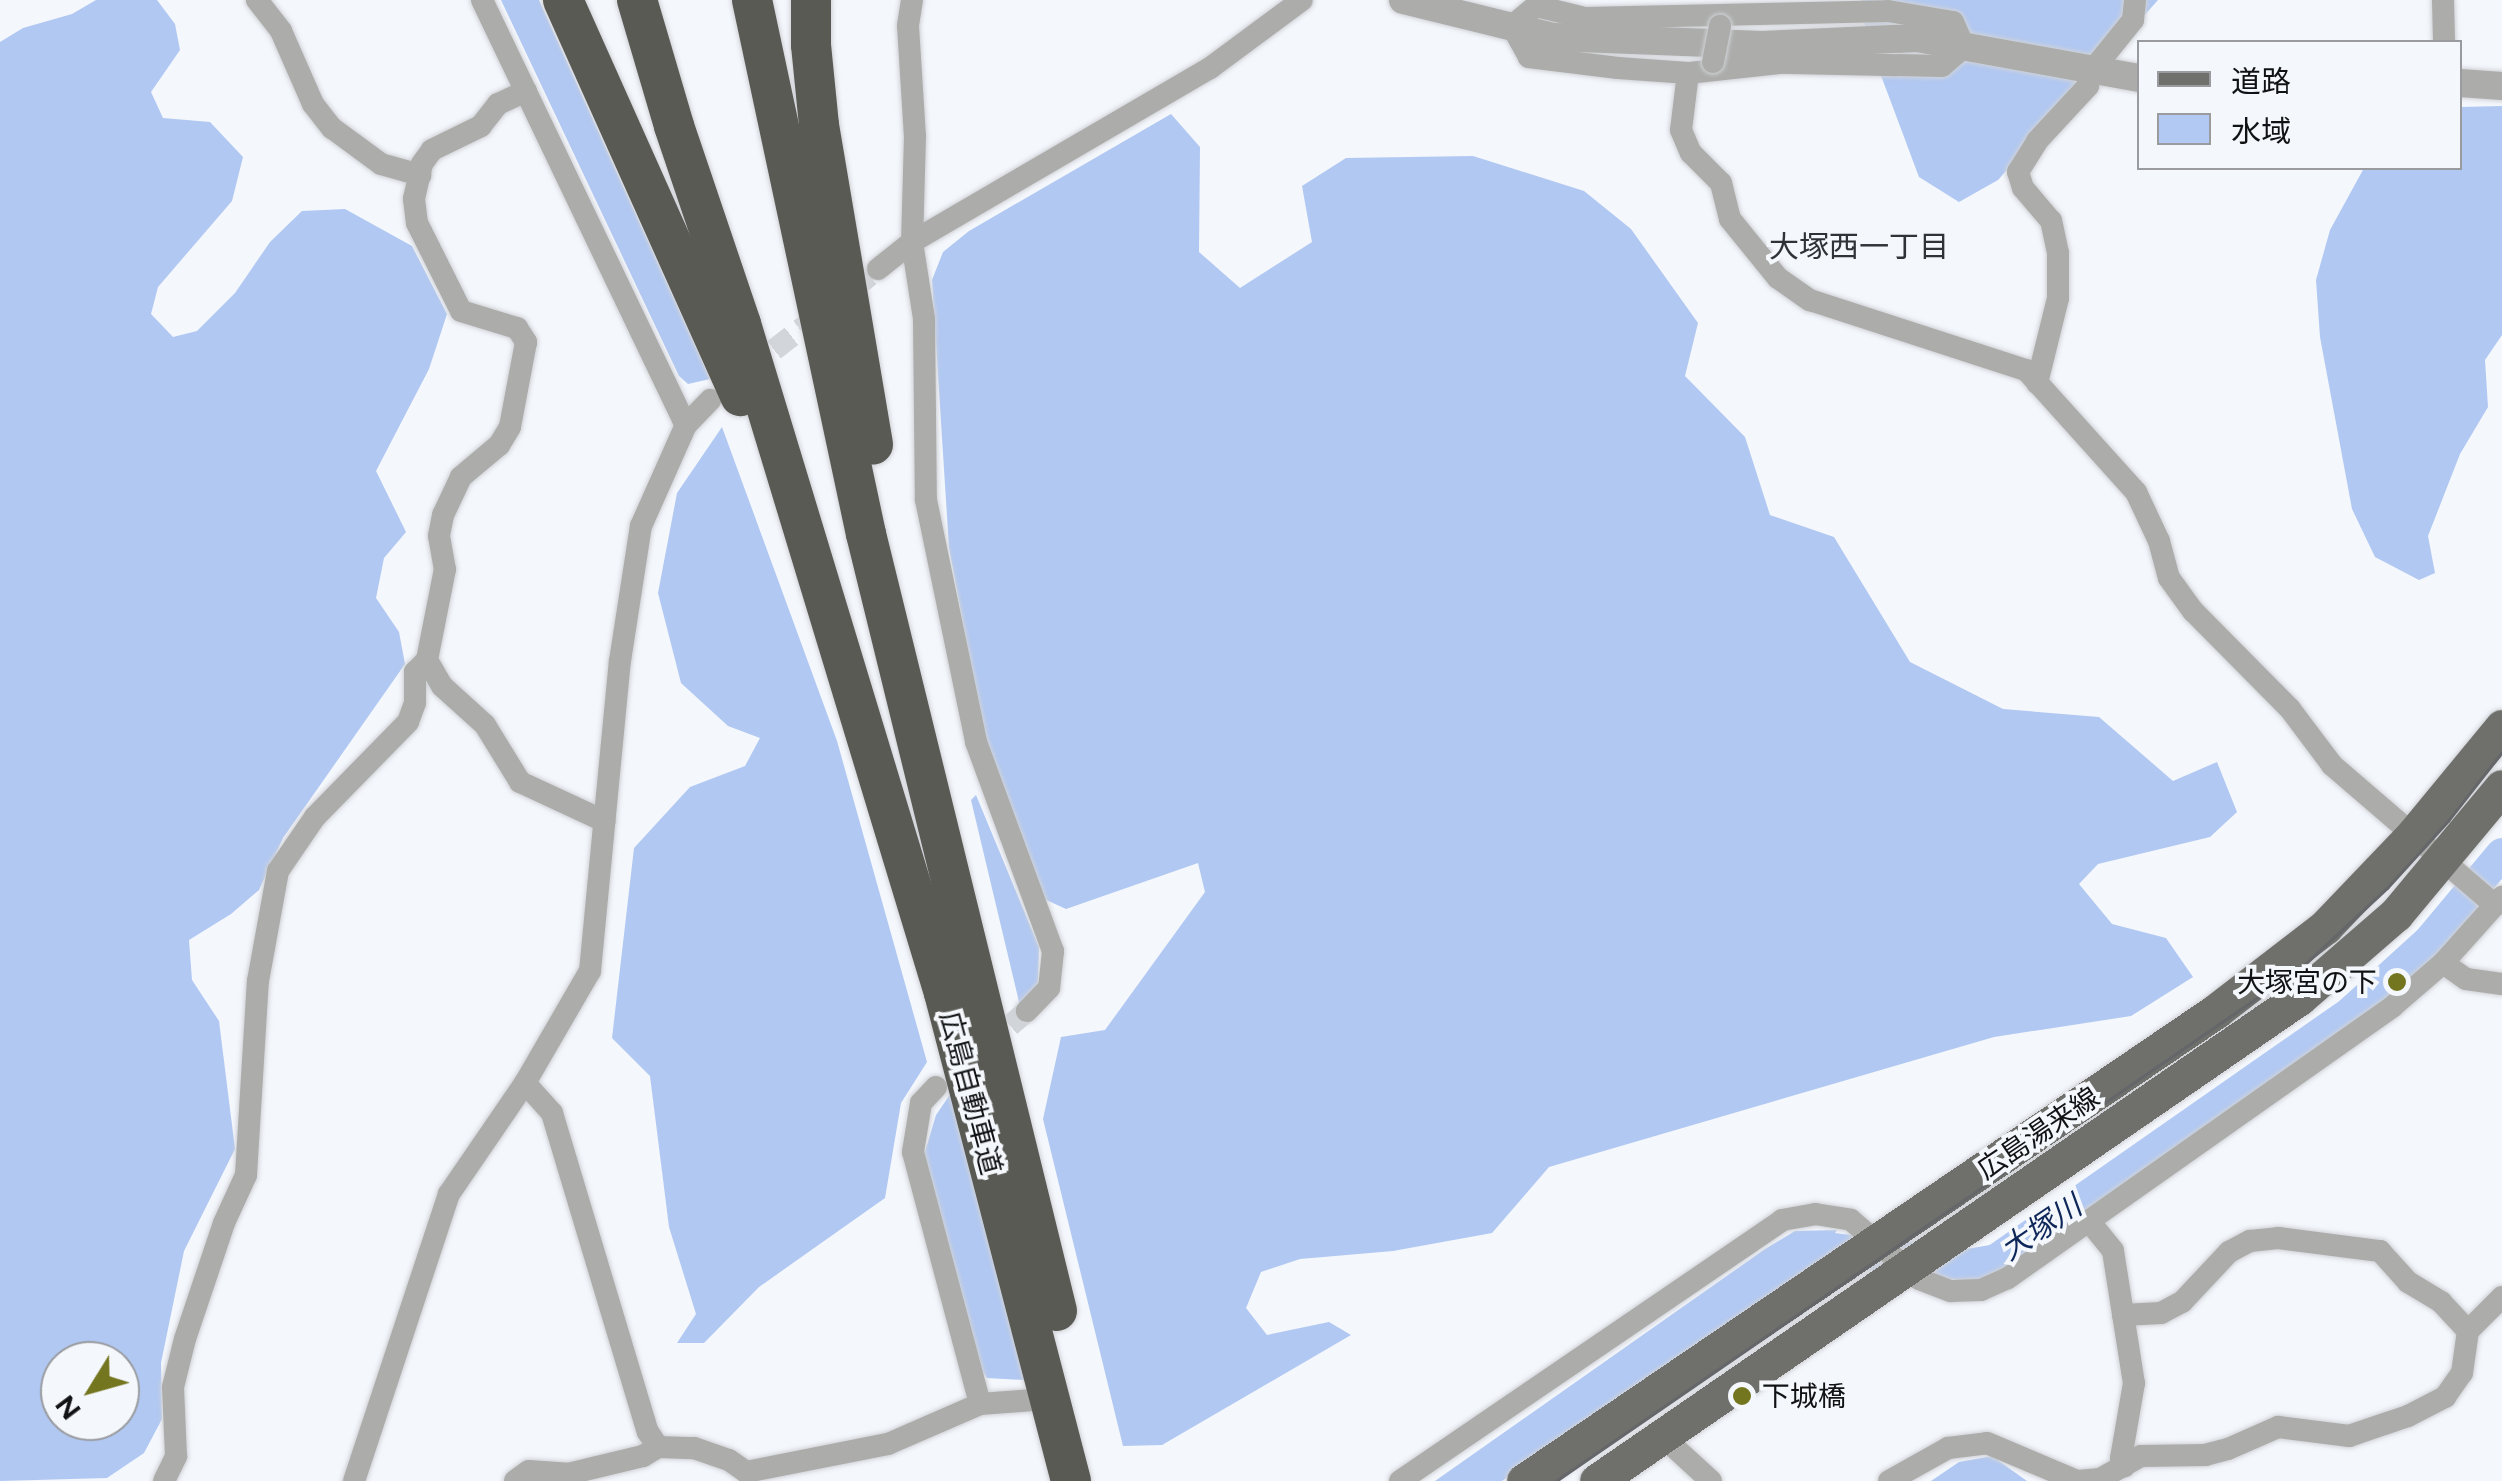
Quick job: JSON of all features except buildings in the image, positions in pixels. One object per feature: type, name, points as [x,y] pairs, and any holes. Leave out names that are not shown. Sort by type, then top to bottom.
[{"type":"highway","points":[[563,0],[643,171],[770,465],[857,709]]},
{"type":"highway","points":[[637,0],[857,709]]},
{"type":"highway","points":[[752,0],[871,553],[936,812]]},
{"type":"highway","points":[[812,0],[811,46],[820,125],[936,812]]},
{"type":"highway","name":"広島自動車道","points":[[857,709],[1051,1341],[1099,1481]]},
{"type":"highway","name":"広島自動車道","points":[[936,812],[1051,1341],[1071,1481]]},
{"type":"main road","name":"広島湯来線","points":[[1524,1481],[1832,1273],[1878,1234],[2232,999],[2324,927],[2414,835],[2502,727]]},
{"type":"main road","name":"広島湯来線","points":[[1597,1481],[1907,1275],[1950,1236],[2300,998],[2355,955],[2449,870],[2502,788]]},
{"type":"street","points":[[257,0],[281,31],[313,104],[332,128],[381,164],[420,175]]},
{"type":"street","points":[[482,0],[686,425]]},
{"type":"street","points":[[912,0],[908,26],[915,136],[912,242],[924,319],[926,500],[976,742],[1052,951],[1049,988],[1028,1011]]},
{"type":"street","points":[[878,269],[912,242],[1210,68],[1302,0]]},
{"type":"street","points":[[1403,0],[1554,37],[1633,44],[1762,45],[1918,38],[2137,78]]},
{"type":"street","points":[[2037,383],[2058,298],[2058,253],[2051,221],[2023,188],[2018,172],[2037,141],[2088,86],[2091,72],[2133,20],[2135,0]]},
{"type":"street","points":[[2443,0],[2444,40]]},
{"type":"street","points":[[1512,26],[1536,6],[1585,18],[1721,21],[1888,11],[1952,22],[1964,47]]},
{"type":"street","points":[[1400,1481],[1782,1220],[1816,1214],[1851,1220],[1878,1234],[1907,1275],[1951,1290],[1981,1290],[2008,1278],[2392,1007],[2443,963],[2496,902],[2449,870],[2332,765],[2290,709],[2193,612],[2170,578],[2159,541],[2136,492],[2026,370],[1810,300],[1778,278],[1730,219],[1721,183],[1690,153],[1681,130],[1721,21]]},
{"type":"street","points":[[1512,26],[1529,57],[1704,68],[1780,64],[1942,66],[1964,47]]},
{"type":"street","points":[[2462,83],[2502,86]]},
{"type":"street","points":[[164,1481],[176,1456],[173,1387],[185,1339],[224,1223],[246,1175],[258,981],[278,872],[315,817],[408,722],[415,703],[415,672],[427,660],[445,569],[439,536],[443,515],[461,477],[500,445],[510,427],[526,342],[518,328],[461,311],[450,296],[417,223],[414,199],[420,175],[432,150],[481,126],[498,104],[526,91]]},
{"type":"street","points":[[354,1481],[450,1194],[525,1083],[590,971],[620,661],[642,526],[686,425],[710,400]]},
{"type":"street","points":[[427,660],[442,686],[485,726],[520,782],[604,821]]},
{"type":"street","points":[[2443,963],[2466,979],[2502,984]]},
{"type":"street","points":[[525,1083],[552,1113],[648,1432],[658,1447]]},
{"type":"street","points":[[936,1088],[921,1103],[913,1152],[980,1404]]},
{"type":"street","points":[[2090,1221],[2112,1252],[2134,1384],[2121,1458],[2124,1466]]},
{"type":"street","points":[[2123,1314],[2161,1313],[2182,1302],[2229,1252],[2250,1242],[2278,1238],[2380,1251],[2408,1282],[2441,1302],[2468,1331]]},
{"type":"street","points":[[1890,1481],[1948,1448],[1987,1443],[2078,1481],[2100,1479],[2141,1456],[2206,1455],[2278,1427],[2349,1436],[2408,1416],[2445,1397],[2462,1373],[2468,1331],[2502,1297]]},
{"type":"street","points":[[515,1481],[530,1471],[568,1474],[643,1456],[658,1447],[694,1448],[729,1460],[746,1472],[888,1444],[980,1404],[1034,1400]]},
{"type":"street","points":[[1663,1437],[1711,1481]]},
{"type":"shaded area","points":[[96,0],[157,0],[175,24],[180,50],[151,92],[163,118],[210,122],[243,157],[232,201],[158,287],[151,314],[173,337],[197,331],[235,293],[270,242],[302,211],[345,209],[412,246],[447,314],[429,369],[376,471],[406,532],[384,558],[376,598],[399,632],[405,664],[283,838],[259,890],[231,914],[189,940],[192,980],[219,1021],[235,1149],[184,1251],[161,1363],[162,1419],[144,1453],[107,1478],[0,1481],[0,42],[23,28],[72,14]]},
{"type":"shaded area","points":[[501,0],[539,0],[710,379],[688,384],[679,376]]},
{"type":"shaded area","points":[[1861,0],[2158,0],[1998,180],[1959,202],[1919,177],[1867,38]]},
{"type":"shaded area","points":[[2502,106],[2502,335],[2485,360],[2488,407],[2460,454],[2428,536],[2435,573],[2419,580],[2375,557],[2352,509],[2320,337],[2316,280],[2330,230],[2363,170],[2462,170],[2462,107]]},
{"type":"shaded area","points":[[1171,114],[1200,147],[1199,252],[1240,288],[1312,242],[1302,186],[1346,158],[1473,156],[1584,191],[1631,229],[1698,323],[1685,376],[1745,437],[1770,515],[1834,537],[1910,662],[2003,709],[2099,717],[2173,781],[2217,762],[2237,812],[2210,837],[2098,864],[2079,884],[2112,924],[2166,938],[2193,977],[2131,1016],[1994,1037],[1549,1167],[1492,1233],[1393,1251],[1300,1259],[1261,1272],[1246,1308],[1267,1335],[1329,1322],[1351,1335],[1162,1445],[1123,1446],[1043,1119],[1061,1037],[1105,1030],[1205,892],[1198,863],[1066,909],[1042,898],[986,746],[949,548],[932,280],[943,252],[969,231]]},
{"type":"shaded area","points":[[722,427],[837,741],[927,1062],[901,1103],[885,1198],[759,1287],[704,1343],[677,1343],[696,1314],[669,1227],[650,1076],[612,1038],[634,848],[690,787],[745,766],[760,738],[728,726],[681,683],[658,593],[677,493]]},
{"type":"shaded area","points":[[976,795],[1039,947],[1038,983],[1020,1006],[971,800]]},
{"type":"shaded area","points":[[951,1093],[1025,1380],[987,1378],[978,1365],[924,1155],[936,1115]]},
{"type":"shaded area","points":[[1992,1456],[2027,1481],[1931,1481],[1959,1462]]},
{"type":"water","points":[[1837,1230],[1807,1273],[1502,1481],[1435,1481],[1765,1249],[1795,1231]]},
{"type":"waterway","name":"大塚川","points":[[1783,1263],[1799,1252],[1824,1248],[1968,1265],[1996,1260],[2351,1012],[2430,940],[2502,854]]},
{"type":"tunnel","points":[[748,370],[878,269]]},
{"type":"tunnel","points":[[985,1047],[1027,1011]]},
{"type":"tram line","points":[[1556,1481],[2303,966],[2387,888],[2448,821],[2502,752]]},
{"type":"place","name":"大塚宮の下","points":[[2397,982]]},
{"type":"place","name":"下城橋","points":[[1742,1396]]},
{"type":"district","name":"大塚西一丁目","points":[[1859,247]]}]
